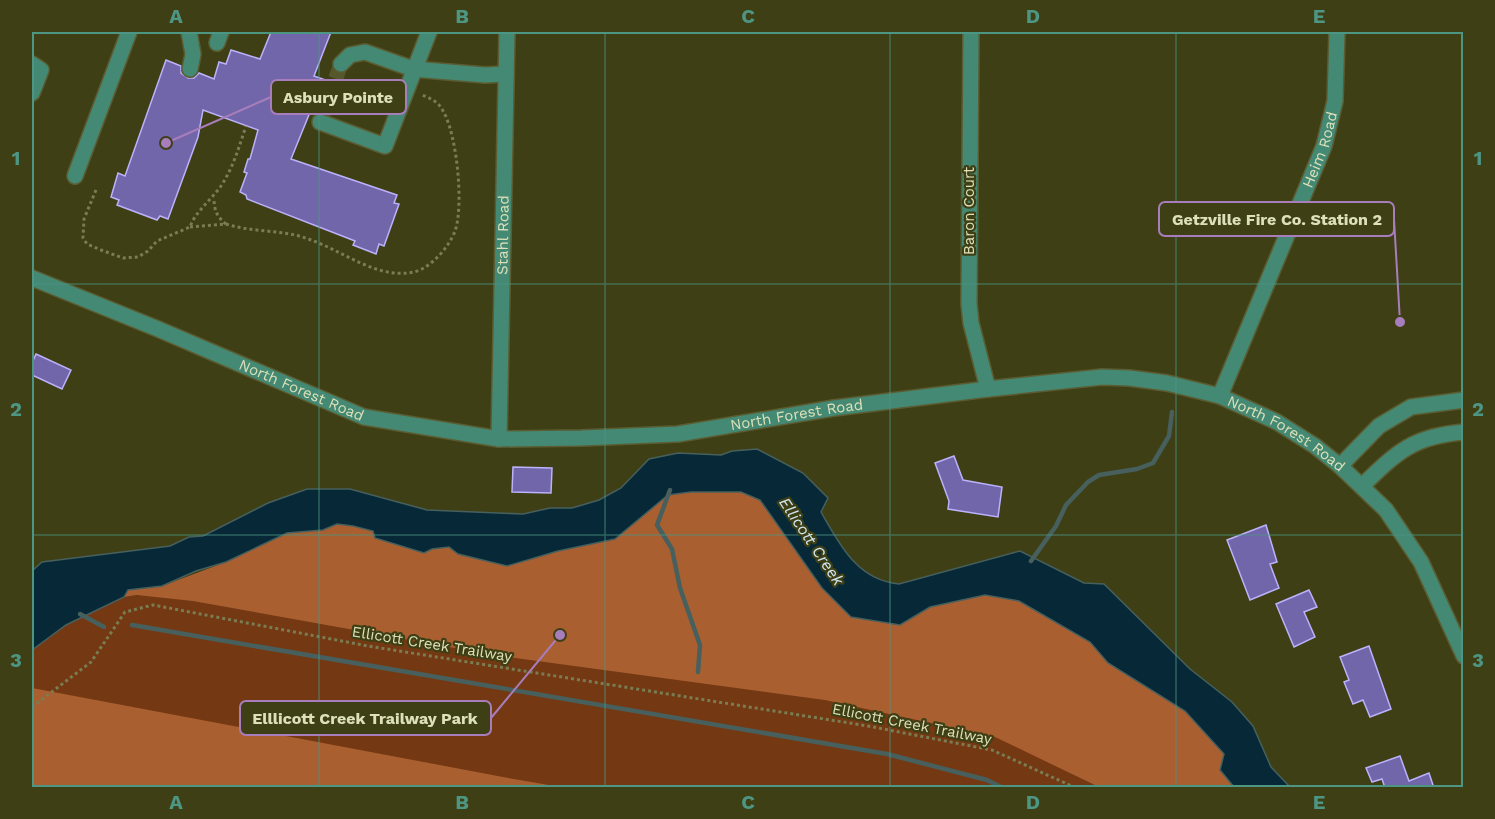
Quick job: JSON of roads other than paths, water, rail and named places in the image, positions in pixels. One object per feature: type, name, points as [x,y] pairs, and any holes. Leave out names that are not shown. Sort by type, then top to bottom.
[{"type":"street","points":[[75,176],[129,32]]},
{"type":"street","points":[[189,32],[193,54],[190,69]]},
{"type":"street","points":[[320,122],[385,146],[429,32]]},
{"type":"street","name":"Stahl Road","points":[[499,439],[507,32]]},
{"type":"street","name":"Baron Court","points":[[971,32],[969,304],[971,323],[988,389]]},
{"type":"street","name":"Heim Road","points":[[1220,396],[1324,146],[1335,101],[1336,32]]},
{"type":"street","points":[[341,64],[350,55],[365,52],[413,69],[485,75],[506,74]]},
{"type":"street","points":[[32,64],[41,70],[32,93]]},
{"type":"street","name":"North Forest Road","points":[[32,278],[364,417],[499,439],[678,434],[834,408],[1102,377],[1167,384],[1220,396],[1277,422],[1315,446],[1340,466],[1386,510],[1421,562],[1464,656]]},
{"type":"street","points":[[1340,466],[1379,426],[1412,407],[1464,400]]},
{"type":"street","points":[[1362,486],[1391,458],[1415,443],[1440,434],[1464,432]]},
{"type":"water","name":"Ellicott Creek","points":[[757,449],[803,473],[828,498],[821,512],[835,537],[851,559],[861,568],[884,581],[899,584],[1020,551],[1084,583],[1104,584],[1190,669],[1232,702],[1253,726],[1271,767],[1290,787],[1234,787],[1220,770],[1224,754],[1185,711],[1108,663],[1090,642],[1019,601],[985,595],[930,607],[900,625],[851,617],[822,588],[760,500],[741,492],[691,492],[668,495],[615,539],[558,551],[507,566],[458,554],[449,547],[432,549],[424,553],[375,538],[373,531],[353,526],[337,524],[323,530],[287,533],[226,562],[196,571],[162,586],[128,590],[124,597],[66,625],[32,650],[32,571],[42,562],[170,546],[189,537],[203,536],[268,503],[307,489],[350,489],[427,510],[523,514],[550,508],[572,508],[599,500],[621,488],[649,459],[678,453],[721,455],[732,451]]},
{"type":"waterway","points":[[1031,561],[1056,526],[1066,505],[1088,482],[1099,475],[1137,469],[1153,463],[1169,436],[1172,412]]},
{"type":"waterway","points":[[670,490],[657,525],[672,549],[680,588],[700,645],[698,672]]},
{"type":"waterway","points":[[80,614],[104,627]]},
{"type":"waterway","points":[[132,625],[887,754],[987,780],[1003,788]]},
{"type":"tunnel","points":[[320,122],[341,64]]},
{"type":"place","name":"Asbury Pointe","points":[[166,143]]},
{"type":"place","name":"Getzville Fire Co. Station 2","points":[[1400,322]]},
{"type":"place","name":"Elllicott Creek Trailway Park","points":[[560,635]]}]
